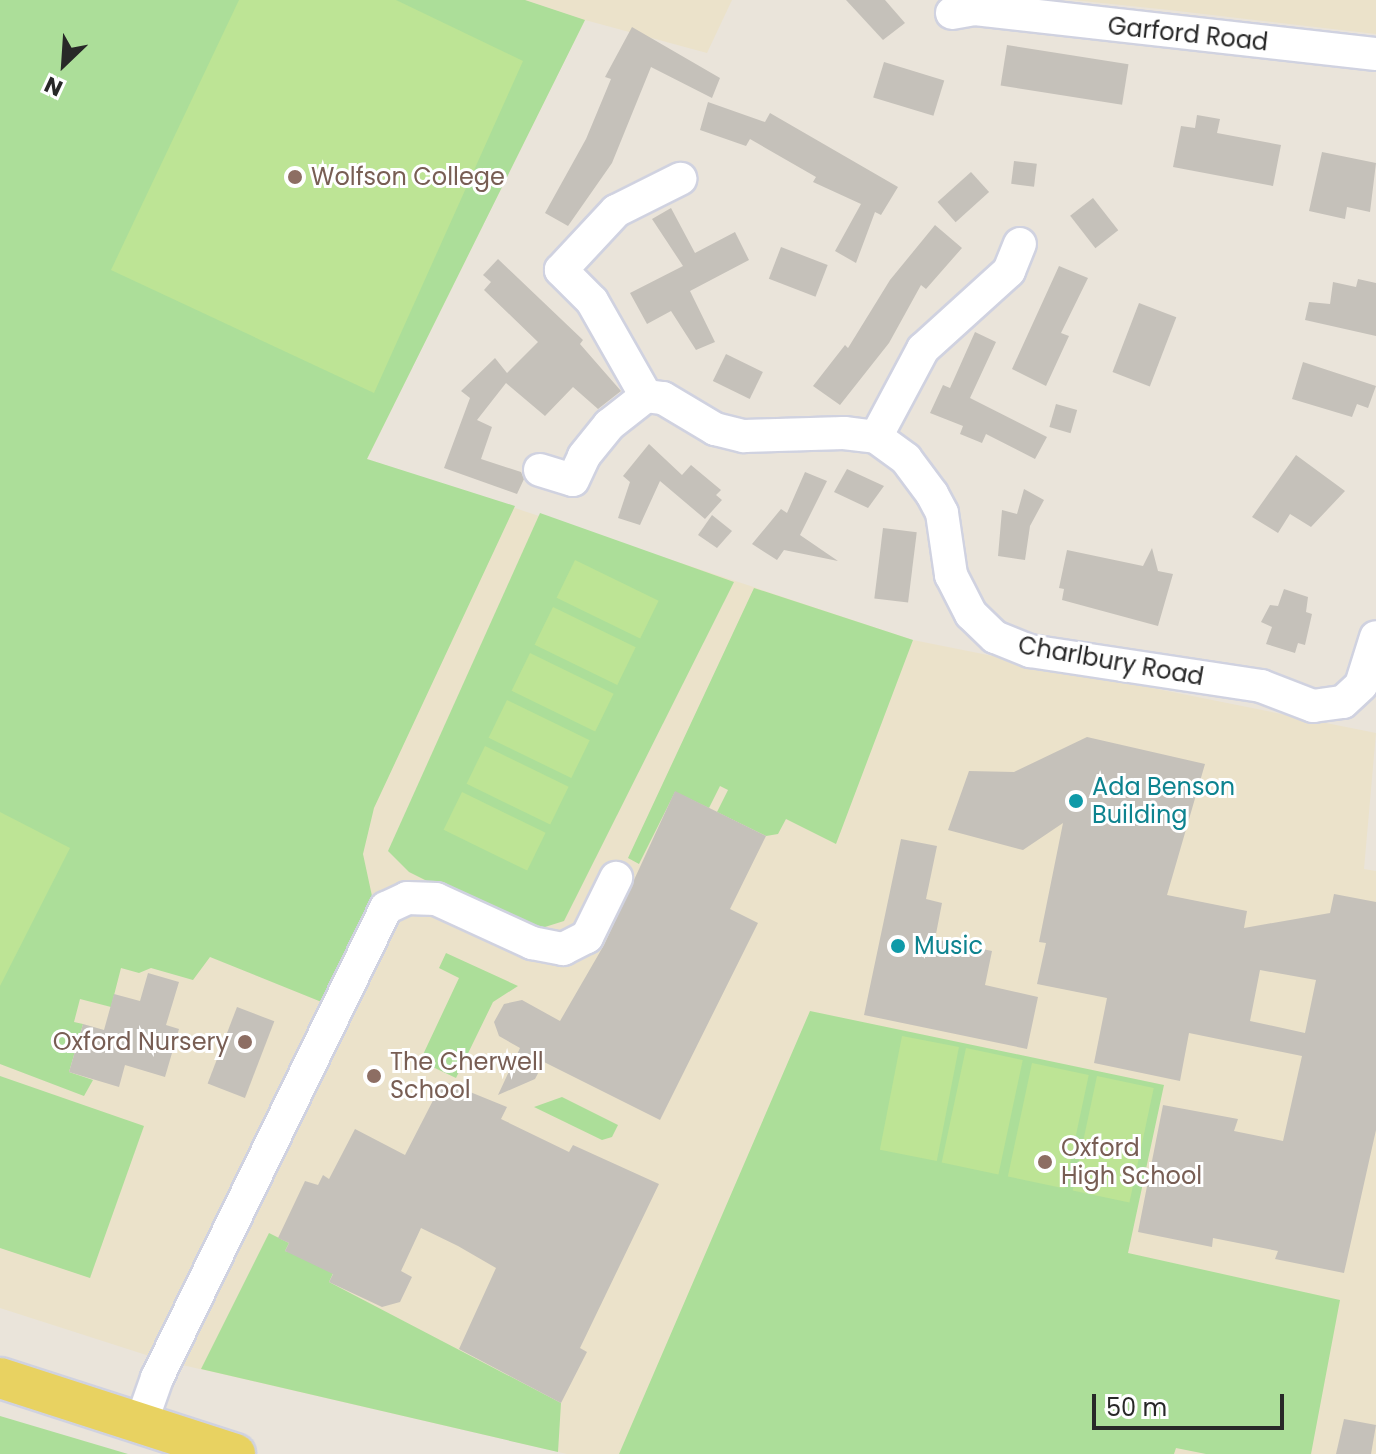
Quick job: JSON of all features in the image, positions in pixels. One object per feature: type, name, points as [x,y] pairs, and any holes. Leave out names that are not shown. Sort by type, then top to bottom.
[{"type":"main road","points":[[0,1378],[140,1426],[235,1454]]},
{"type":"street","name":"Garford Road","points":[[952,13],[975,9],[1376,54]]},
{"type":"street","points":[[646,396],[592,301],[561,270],[616,211],[680,179]]},
{"type":"street","points":[[540,470],[571,492],[584,456],[609,425],[646,396],[663,398],[715,429],[744,436],[844,433],[876,437],[923,349],[1009,271],[1020,244]]},
{"type":"street","name":"Charlbury Road","points":[[876,437],[906,459],[932,494],[942,513],[951,575],[971,614],[995,637],[1019,647],[1261,686],[1313,706],[1343,702],[1361,685],[1376,637]]},
{"type":"street","points":[[140,1426],[157,1378],[386,908],[407,898],[436,899],[532,943],[563,949],[587,937],[616,878]]},
{"type":"shaded area","points":[[184,0],[732,0],[707,53],[585,20],[367,459],[913,640],[1376,733],[1364,869],[1376,871],[1376,1454],[567,1454],[165,1361],[0,1308],[0,296]]},
{"type":"shaded area","points":[[1073,0],[1376,0],[1376,34],[1169,10]]},
{"type":"green space","points":[[0,0],[525,0],[585,20],[367,459],[515,506],[374,808],[363,854],[375,910],[329,1005],[210,957],[193,980],[151,968],[139,973],[121,968],[111,1007],[80,999],[74,1022],[83,1024],[69,1072],[93,1080],[84,1096],[0,1064]]},
{"type":"green space","points":[[239,0],[396,0],[523,61],[374,393],[111,270]]},
{"type":"green space","points":[[540,513],[734,582],[564,921],[529,932],[409,872],[388,851]]},
{"type":"green space","points":[[575,560],[659,601],[640,639],[557,598]]},
{"type":"green space","points":[[754,588],[913,640],[836,844],[786,819],[778,834],[766,836],[717,812],[728,790],[720,786],[709,808],[675,792],[639,864],[628,858]]},
{"type":"green space","points":[[553,607],[636,647],[617,685],[535,645]]},
{"type":"green space","points":[[530,653],[614,694],[595,732],[512,691]]},
{"type":"green space","points":[[507,700],[590,740],[571,778],[489,738]]},
{"type":"green space","points":[[485,746],[569,787],[550,825],[467,784]]},
{"type":"green space","points":[[462,792],[546,833],[527,871],[444,830]]},
{"type":"green space","points":[[0,812],[70,848],[0,986]]},
{"type":"green space","points":[[446,953],[518,986],[493,1002],[456,1078],[420,1061],[459,978],[439,968]]},
{"type":"green space","points":[[810,1011],[1164,1085],[1128,1253],[1340,1300],[1311,1454],[1206,1454],[1176,1448],[1174,1454],[619,1454]]},
{"type":"green space","points":[[902,1036],[959,1047],[937,1161],[880,1150]]},
{"type":"green space","points":[[966,1048],[1023,1060],[998,1175],[942,1162]]},
{"type":"green space","points":[[1032,1063],[1089,1075],[1065,1189],[1008,1176]]},
{"type":"green space","points":[[0,1076],[144,1126],[90,1278],[0,1248]]},
{"type":"green space","points":[[1097,1076],[1154,1088],[1129,1203],[1073,1190]]},
{"type":"green space","points":[[562,1097],[618,1125],[612,1137],[602,1140],[534,1107]]},
{"type":"green space","points":[[269,1233],[289,1243],[285,1251],[336,1267],[329,1282],[561,1403],[558,1452],[201,1369]]},
{"type":"green space","points":[[0,1416],[128,1454],[0,1454]]},
{"type":"building","points":[[846,0],[885,0],[905,23],[883,40]]},
{"type":"building","points":[[632,27],[720,78],[712,98],[651,67],[612,163],[568,226],[545,213],[586,139],[611,79],[605,77]]},
{"type":"building","points":[[1007,45],[1128,64],[1122,105],[1001,85]]},
{"type":"building","points":[[884,62],[944,80],[933,116],[873,97]]},
{"type":"building","points":[[708,102],[765,122],[770,113],[898,187],[881,215],[875,212],[856,263],[835,251],[861,204],[813,182],[816,177],[750,139],[746,146],[700,130]]},
{"type":"building","points":[[1197,115],[1220,119],[1217,133],[1281,145],[1273,186],[1173,167],[1181,126],[1195,128]]},
{"type":"building","points":[[1322,152],[1376,163],[1370,212],[1347,207],[1345,219],[1309,211]]},
{"type":"building","points":[[1014,161],[1037,164],[1034,187],[1011,184]]},
{"type":"building","points":[[971,172],[989,192],[956,222],[938,202]]},
{"type":"building","points":[[1093,198],[1118,230],[1095,248],[1070,216]]},
{"type":"building","points":[[671,208],[695,253],[735,232],[749,260],[690,291],[715,342],[696,350],[671,311],[647,324],[630,293],[683,266],[652,219]]},
{"type":"building","points":[[935,225],[962,248],[926,289],[921,285],[889,343],[840,405],[813,386],[845,345],[848,348],[890,280]]},
{"type":"building","points":[[781,247],[828,265],[815,297],[769,279]]},
{"type":"building","points":[[498,259],[583,340],[580,344],[621,391],[598,409],[573,387],[545,416],[506,383],[477,420],[492,427],[481,459],[521,472],[524,479],[517,494],[444,468],[470,398],[461,391],[495,358],[507,373],[538,342],[484,290],[491,282],[483,275]]},
{"type":"building","points":[[1059,266],[1088,278],[1061,333],[1069,336],[1046,386],[1012,369]]},
{"type":"building","points":[[1358,279],[1376,283],[1376,336],[1305,320],[1309,302],[1330,304],[1333,282],[1356,287]]},
{"type":"building","points":[[1139,303],[1176,317],[1150,386],[1112,372]]},
{"type":"building","points":[[975,332],[996,342],[970,398],[1047,437],[1035,459],[986,434],[982,443],[960,434],[963,426],[930,413],[943,385],[950,388]]},
{"type":"building","points":[[726,354],[763,372],[750,399],[713,381]]},
{"type":"building","points":[[1303,362],[1376,386],[1368,408],[1357,404],[1352,417],[1292,399]]},
{"type":"building","points":[[1056,404],[1077,410],[1071,433],[1049,427]]},
{"type":"building","points":[[649,444],[682,475],[691,465],[721,490],[716,495],[722,500],[705,519],[660,481],[640,525],[618,518],[630,482],[623,476]]},
{"type":"building","points":[[1296,455],[1345,491],[1311,527],[1290,514],[1278,533],[1252,517]]},
{"type":"building","points":[[847,469],[884,486],[868,508],[834,492]]},
{"type":"building","points":[[805,472],[827,481],[800,535],[838,561],[784,550],[777,560],[752,544],[781,509],[787,513]]},
{"type":"building","points":[[1024,489],[1044,500],[1030,526],[1025,560],[998,556],[1002,510],[1017,514]]},
{"type":"building","points":[[712,515],[732,531],[717,548],[698,535]]},
{"type":"building","points":[[883,528],[917,532],[908,603],[874,598]]},
{"type":"building","points":[[1152,548],[1158,571],[1173,574],[1158,626],[1062,600],[1064,589],[1059,588],[1067,550],[1143,566]]},
{"type":"building","points":[[1284,589],[1308,597],[1306,612],[1312,614],[1305,645],[1298,643],[1295,653],[1266,644],[1272,627],[1261,622],[1270,605],[1278,606]]},
{"type":"building","points":[[1087,737],[1205,764],[1167,895],[1247,911],[1244,928],[1330,913],[1334,894],[1376,902],[1376,1130],[1344,1273],[1275,1259],[1278,1251],[1213,1238],[1212,1247],[1138,1232],[1163,1105],[1238,1119],[1234,1131],[1283,1141],[1302,1056],[1189,1033],[1180,1081],[1094,1063],[1107,998],[1037,984],[1046,943],[1039,942],[1063,823],[1023,850],[948,830],[969,771],[1014,772]],"holes":[[[1260,970],[1316,980],[1305,1033],[1250,1021]]]},
{"type":"building","points":[[675,791],[766,836],[730,909],[758,923],[660,1120],[544,1062],[535,1079],[498,1095],[520,1048],[499,1036],[494,1022],[504,1004],[522,1000],[560,1021],[604,945]]},
{"type":"building","name":"Music","points":[[901,839],[937,846],[926,899],[942,903],[935,939],[992,951],[985,985],[1038,997],[1027,1049],[864,1015]]},
{"type":"building","points":[[148,973],[179,982],[166,1025],[179,1029],[165,1077],[125,1065],[119,1087],[69,1072],[83,1024],[104,1030],[114,994],[140,1001]]},
{"type":"building","name":"Oxford Nursery","points":[[237,1007],[274,1021],[245,1098],[208,1084]]},
{"type":"building","points":[[443,1081],[507,1107],[501,1119],[569,1152],[573,1145],[659,1184],[580,1348],[587,1352],[561,1403],[459,1349],[496,1268],[421,1228],[401,1271],[412,1277],[400,1302],[382,1307],[329,1282],[333,1274],[285,1251],[289,1243],[278,1238],[305,1181],[318,1185],[323,1175],[329,1179],[355,1129],[405,1155]]},
{"type":"building","points":[[1344,1419],[1376,1425],[1371,1454],[1336,1454]]},
{"type":"place","name":"Wolfson College","points":[[295,177]]},
{"type":"place","name":"Ada Benson Building","points":[[1076,801]]},
{"type":"place","name":"Music","points":[[898,946]]},
{"type":"place","name":"Oxford Nursery","points":[[245,1042]]},
{"type":"place","name":"The Cherwell School","points":[[374,1076]]},
{"type":"place","name":"Oxford High School","points":[[1045,1162]]}]
